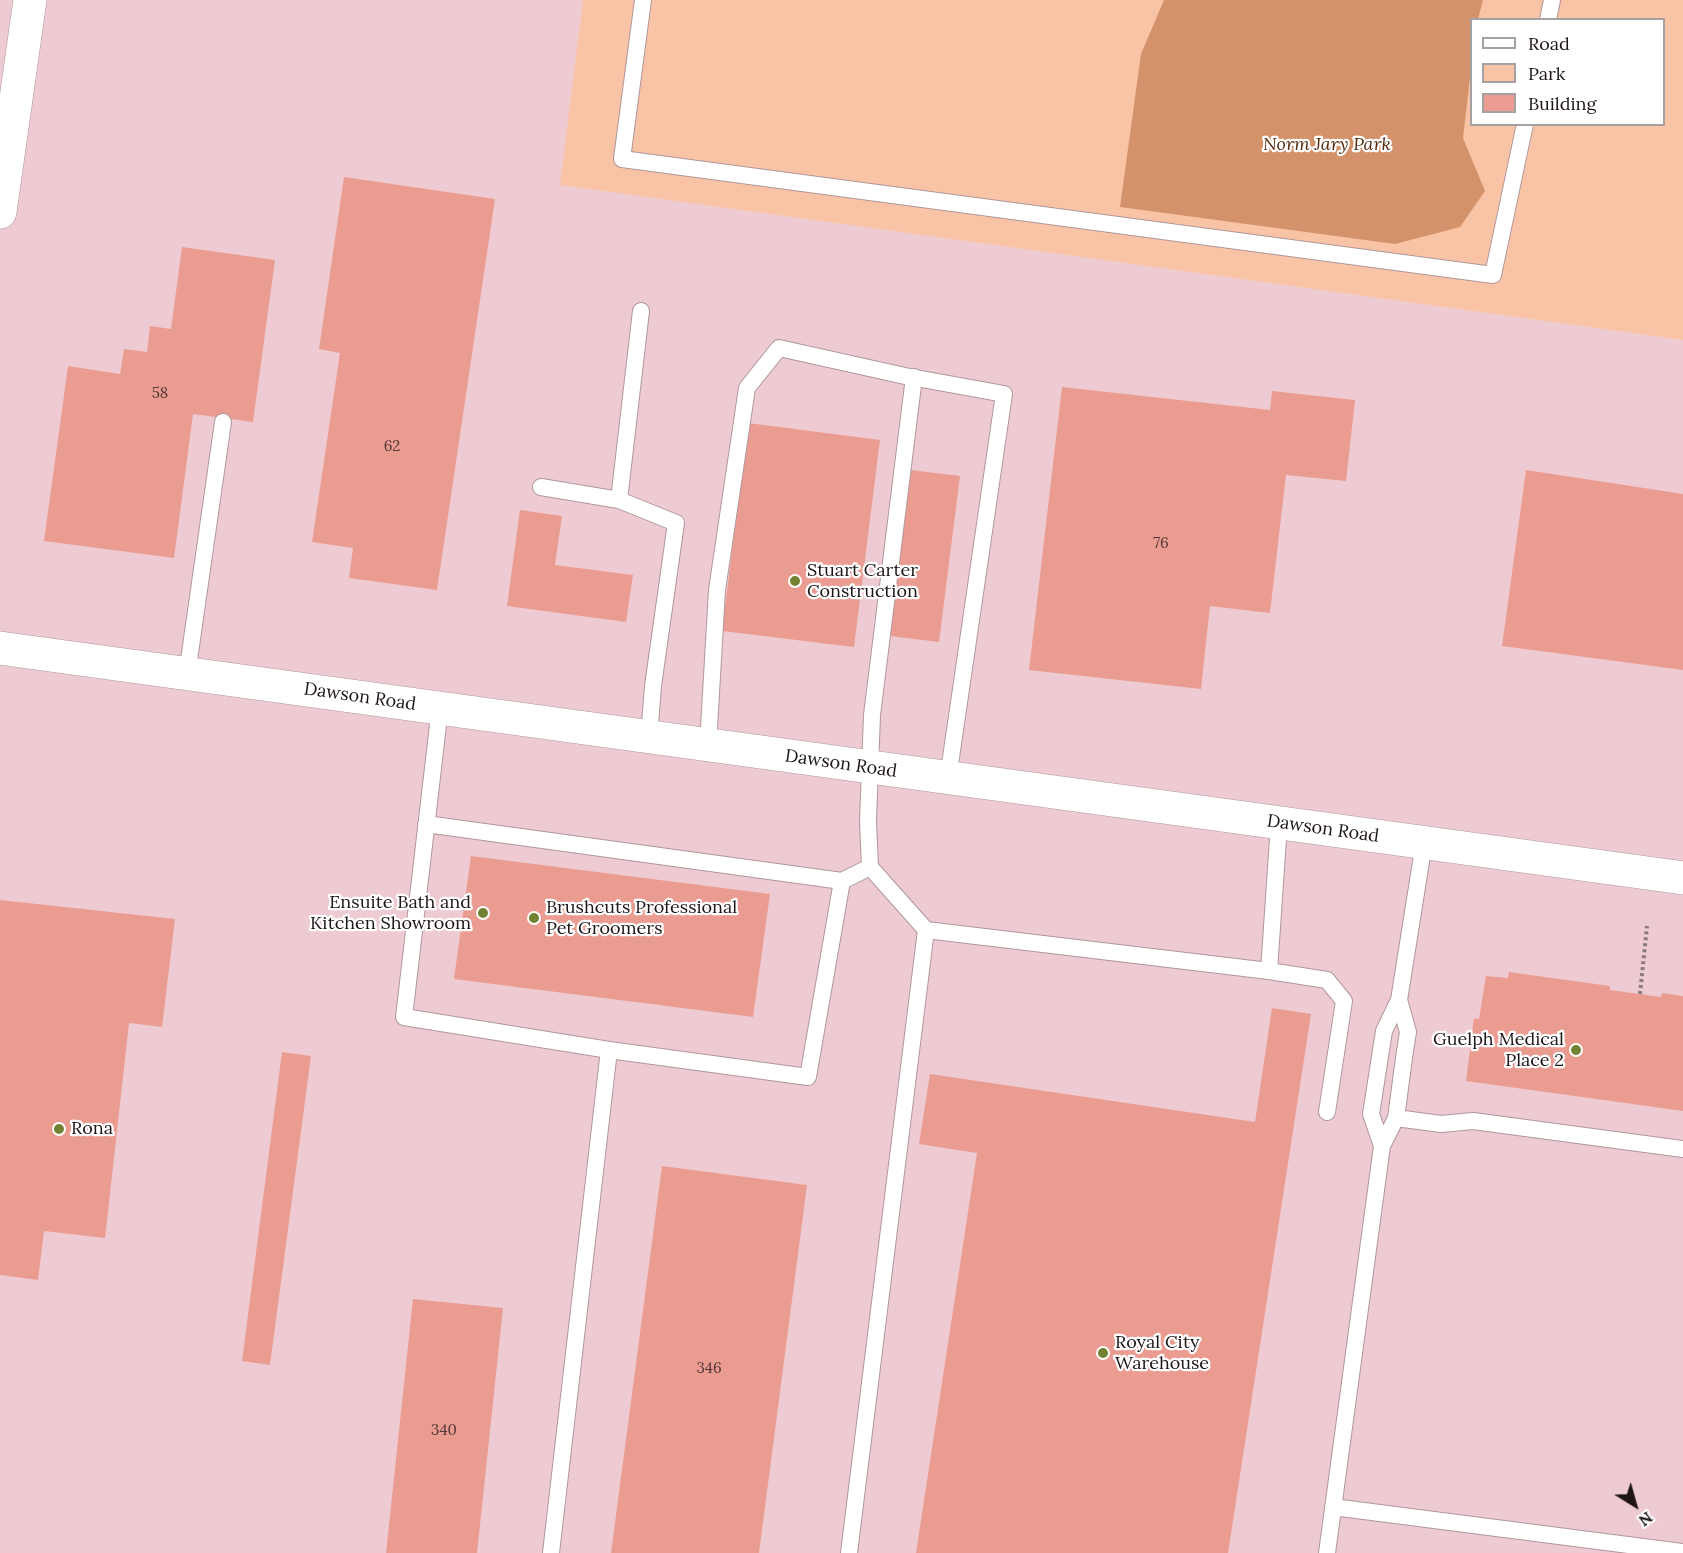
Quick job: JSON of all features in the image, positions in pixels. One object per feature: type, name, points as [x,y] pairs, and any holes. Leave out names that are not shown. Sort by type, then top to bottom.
[{"type":"street","points":[[0,212],[30,0]]},
{"type":"street","name":"Dawson Road","points":[[0,648],[1683,878]]},
{"type":"lane","points":[[643,0],[622,159],[1493,275],[1526,126]]},
{"type":"lane","points":[[1548,18],[1552,0]]},
{"type":"lane","points":[[619,500],[641,311]]},
{"type":"lane","points":[[708,745],[717,590],[747,388],[779,348],[1005,394],[948,778]]},
{"type":"lane","points":[[914,377],[872,715],[868,821],[870,867],[926,930],[1327,980],[1344,1001],[1327,1112]]},
{"type":"lane","points":[[187,674],[223,422]]},
{"type":"lane","points":[[541,487],[619,500],[676,523],[653,686],[649,737]]},
{"type":"lane","points":[[440,708],[404,1017],[609,1050],[808,1077],[842,881]]},
{"type":"lane","points":[[426,824],[842,881],[870,867]]},
{"type":"lane","points":[[1269,971],[1279,824]]},
{"type":"lane","points":[[1382,1146],[1371,1114],[1384,1030],[1399,1000],[1424,843]]},
{"type":"lane","points":[[849,1553],[926,930]]},
{"type":"lane","points":[[1327,1553],[1382,1146],[1395,1118],[1407,1032],[1399,1000]]},
{"type":"lane","points":[[551,1553],[609,1050]]},
{"type":"lane","points":[[1395,1118],[1441,1124],[1483,1122],[1683,1149]]},
{"type":"lane","points":[[1333,1507],[1683,1551]]},
{"type":"path","points":[[1640,994],[1647,926]]},
{"type":"shaded area","points":[[0,0],[583,0],[561,185],[1683,340],[1683,1553],[0,1553]]},
{"type":"green space","name":"Norm Jary Park","points":[[583,0],[1683,0],[1683,340],[560,185]]},
{"type":"green space","points":[[1164,0],[1483,0],[1478,18],[1470,18],[1470,78],[1463,138],[1485,191],[1460,227],[1395,244],[1120,207],[1141,54]]},
{"type":"building","points":[[344,177],[495,199],[437,590],[349,578],[353,548],[312,542],[340,353],[319,349]]},
{"type":"building","points":[[182,247],[275,260],[253,422],[193,414],[174,558],[44,541],[68,366],[120,374],[124,349],[147,352],[150,326],[171,329]]},
{"type":"building","points":[[1062,387],[1270,410],[1272,391],[1355,400],[1346,481],[1286,475],[1270,613],[1210,606],[1201,689],[1029,670]]},
{"type":"building","name":"Stuart Carter Construction","points":[[748,423],[880,440],[854,647],[722,631]]},
{"type":"building","points":[[911,470],[960,476],[939,642],[890,636]]},
{"type":"building","points":[[1526,470],[1683,494],[1683,670],[1502,646]]},
{"type":"building","points":[[520,510],[562,516],[555,565],[633,575],[626,622],[507,606]]},
{"type":"building","points":[[471,856],[770,894],[753,1017],[454,979]]},
{"type":"building","name":"Rona","points":[[0,900],[175,919],[162,1027],[129,1023],[105,1238],[44,1231],[38,1280],[0,1275]]},
{"type":"building","name":"Guelph Medical Place 2","points":[[1509,972],[1610,986],[1610,990],[1661,997],[1662,993],[1683,996],[1683,1111],[1466,1081],[1474,1018],[1479,1019],[1486,976],[1508,978]]},
{"type":"building","name":"Royal City Warehouse","points":[[1272,1008],[1311,1014],[1228,1553],[916,1553],[977,1153],[919,1144],[930,1074],[1255,1122]]},
{"type":"building","points":[[282,1052],[311,1056],[270,1365],[242,1361]]},
{"type":"building","points":[[662,1166],[807,1185],[759,1553],[611,1553]]},
{"type":"building","points":[[413,1299],[503,1308],[477,1553],[386,1553]]},
{"type":"place","name":"Stuart Carter Construction","points":[[795,581]]},
{"type":"place","name":"Ensuite Bath and Kitchen Showroom","points":[[483,913]]},
{"type":"place","name":"Brushcuts Professional Pet Groomers","points":[[534,918]]},
{"type":"place","name":"Guelph Medical Place 2","points":[[1576,1050]]},
{"type":"place","name":"Rona","points":[[59,1129]]},
{"type":"place","name":"Royal City Warehouse","points":[[1103,1353]]}]
